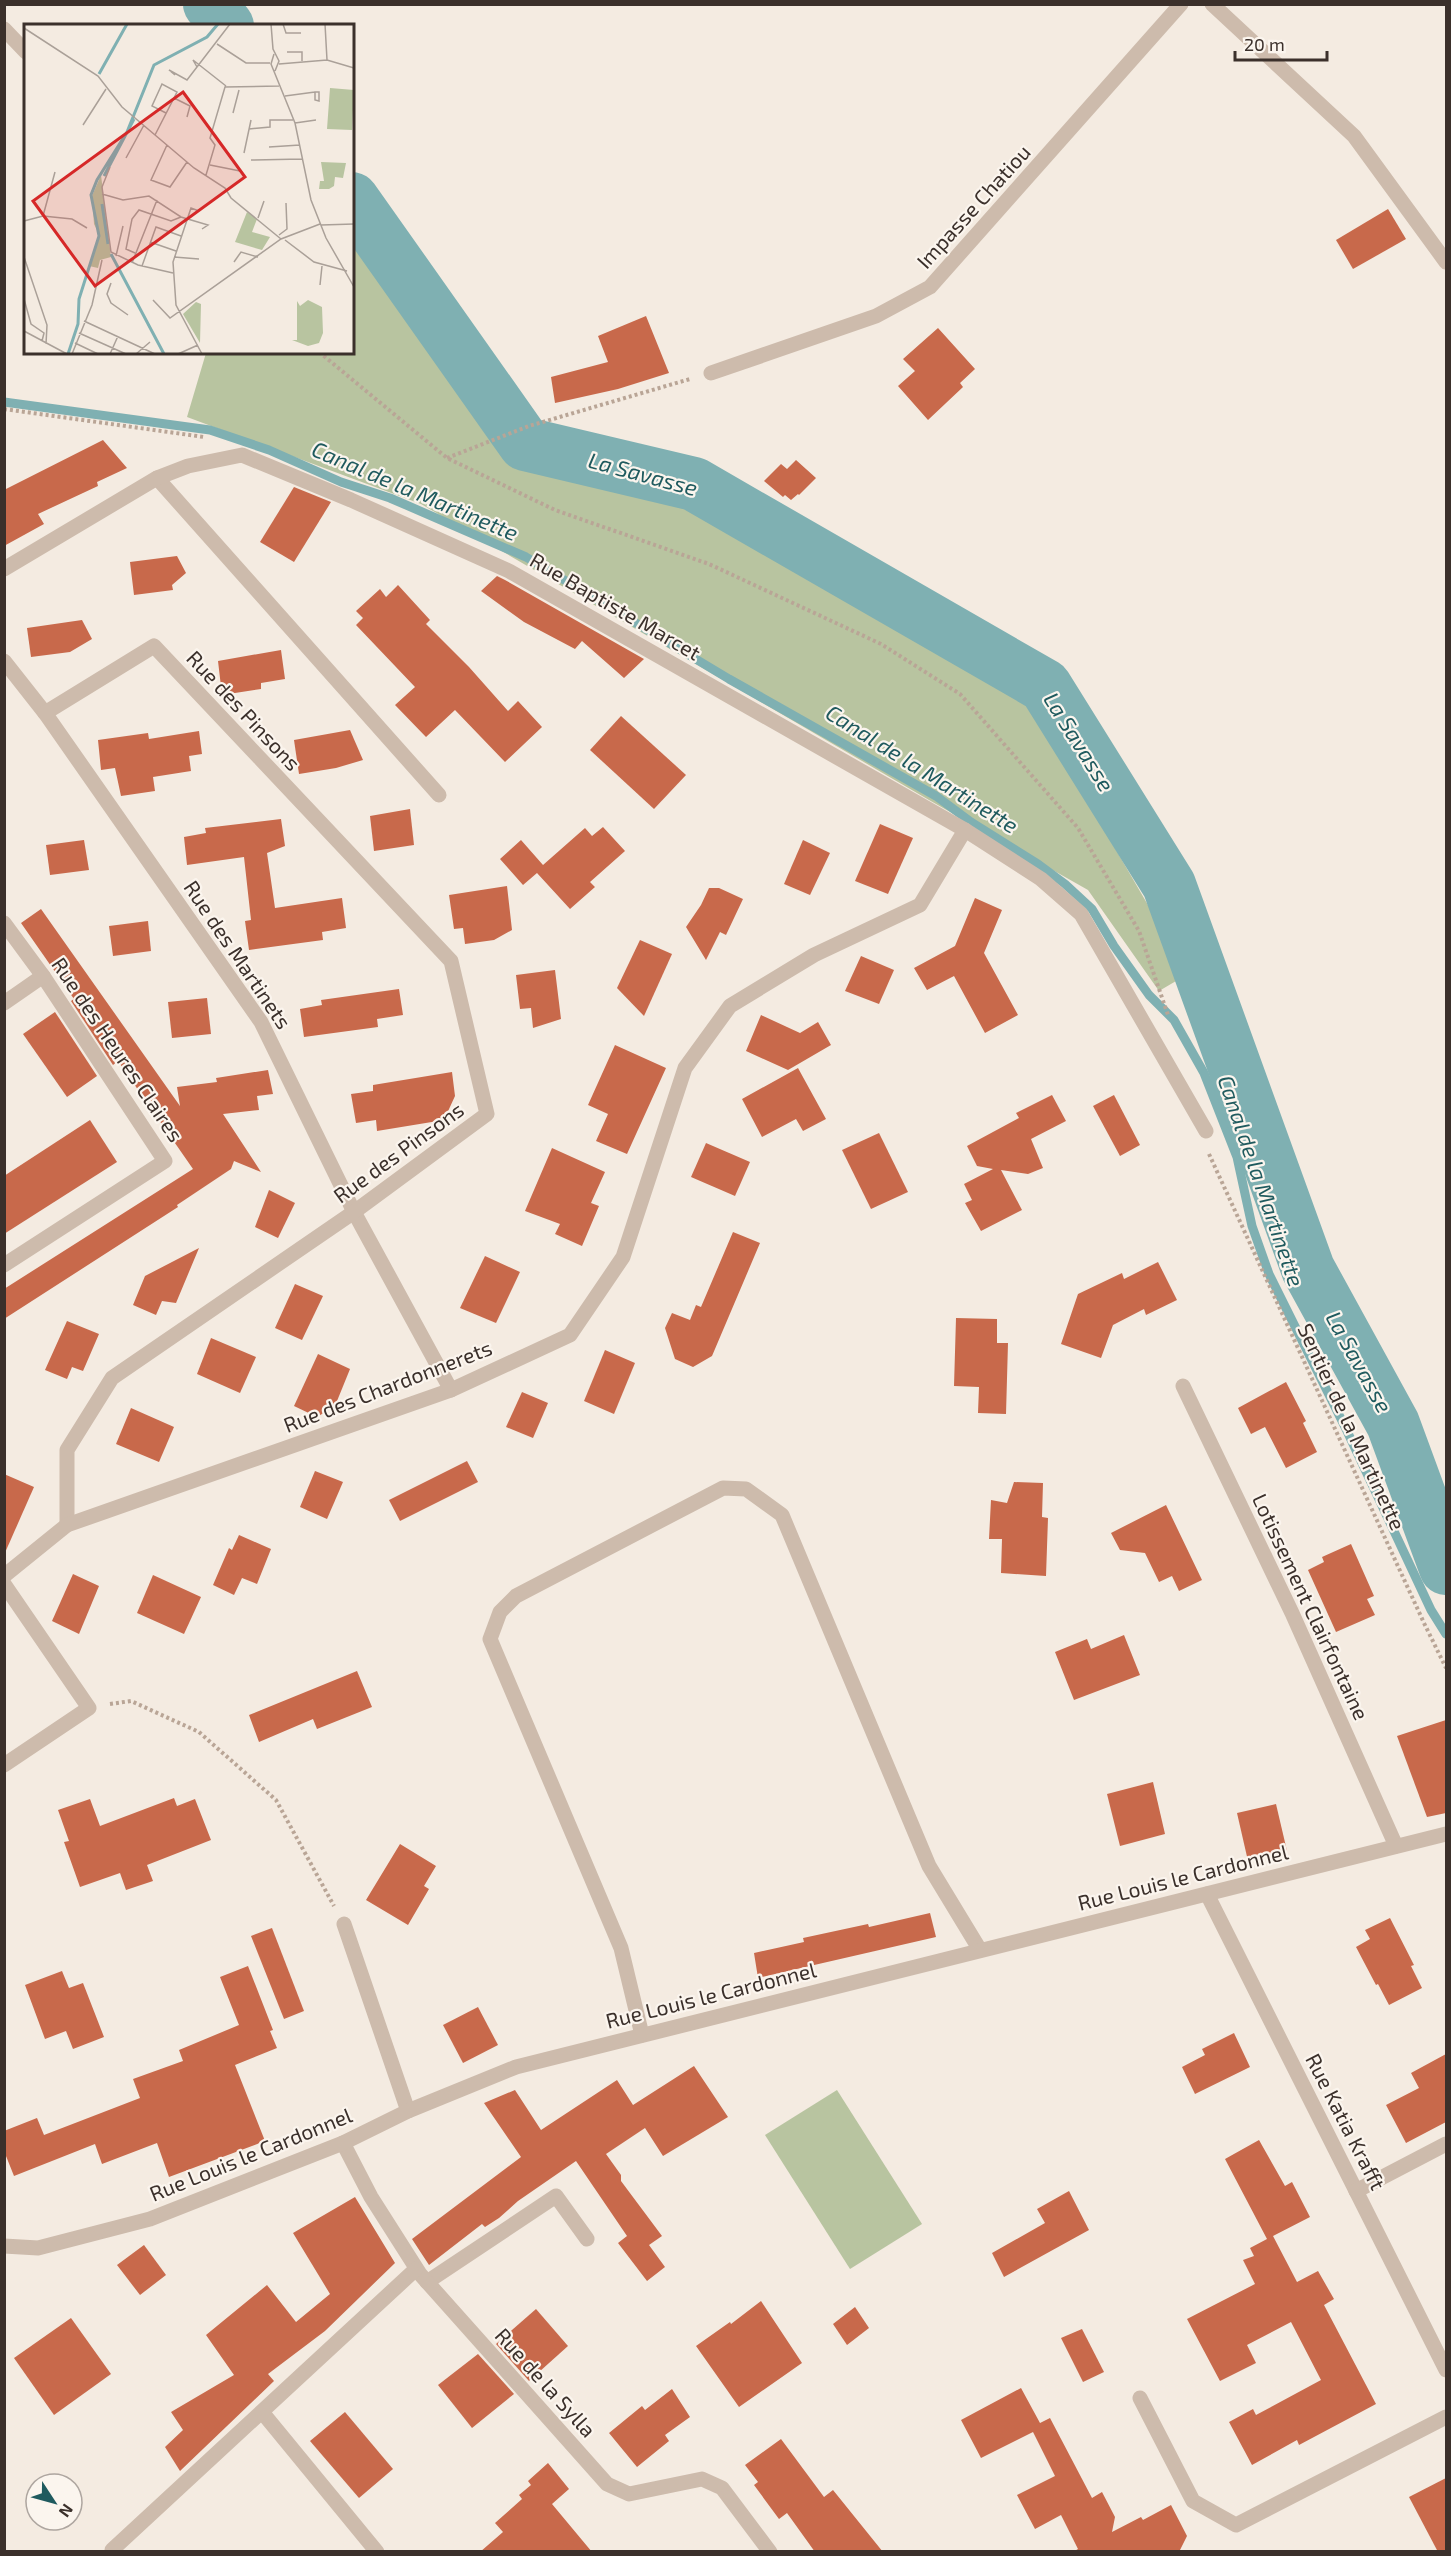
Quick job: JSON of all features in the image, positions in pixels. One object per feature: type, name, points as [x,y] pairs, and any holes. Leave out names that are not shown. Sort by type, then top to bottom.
[{"type":"street","name":"Impasse Chatiou","points":[[711,373],[876,316],[930,287],[1181,4]]},
{"type":"street","points":[[1212,4],[1354,136],[1446,262]]},
{"type":"street","points":[[4,29],[24,50]]},
{"type":"street","points":[[4,569],[157,478],[188,466],[242,455]]},
{"type":"street","name":"Rue Baptiste Marcet","points":[[242,455],[351,500],[509,571],[965,830],[1041,879],[1081,914],[1206,1131]]},
{"type":"street","points":[[157,478],[439,795]]},
{"type":"street","name":"Rue des Pinsons","points":[[45,713],[154,646],[451,961],[487,1114],[354,1212],[112,1378],[68,1450],[67,1525]]},
{"type":"street","name":"Rue des Martinets","points":[[4,661],[45,713],[261,1022],[354,1212],[451,1390]]},
{"type":"street","name":"Rue des Chardonnerets","points":[[4,1576],[67,1525],[451,1390],[570,1335],[623,1257],[685,1068],[730,1006],[814,955],[920,905],[965,830]]},
{"type":"street","name":"Rue des Heures Claires","points":[[4,923],[43,976],[165,1161],[4,1265]]},
{"type":"street","points":[[4,1003],[43,976]]},
{"type":"street","name":"Lotissement Clairfontaine","points":[[1183,1386],[1292,1613],[1396,1846]]},
{"type":"street","points":[[642,2035],[621,1948],[490,1639],[500,1612],[516,1596],[723,1488],[746,1489],[782,1515],[930,1866],[980,1950]]},
{"type":"street","points":[[4,1584],[89,1708],[4,1765]]},
{"type":"street","name":"Rue Louis le Cardonnel","points":[[4,2246],[38,2248],[150,2218],[343,2143],[408,2110],[516,2067],[1446,1834]]},
{"type":"street","name":"Rue Katia Krafft","points":[[1207,1894],[1446,2370]]},
{"type":"street","points":[[344,1924],[408,2110]]},
{"type":"street","name":"Rue de la Sylla","points":[[343,2143],[370,2197],[416,2269],[606,2484],[628,2494],[702,2479],[722,2488],[770,2552]]},
{"type":"street","points":[[1356,2191],[1446,2144]]},
{"type":"street","points":[[427,2282],[556,2196],[587,2239]]},
{"type":"street","points":[[112,2550],[416,2269]]},
{"type":"street","points":[[1140,2398],[1193,2501],[1236,2525],[1446,2417]]},
{"type":"street","points":[[262,2412],[377,2552]]},
{"type":"path","points":[[321,354],[447,458],[555,510],[720,569],[881,644],[960,694],[1078,828],[1139,931],[1170,1023]]},
{"type":"path","points":[[447,458],[529,426],[711,373]]},
{"type":"path","points":[[4,409],[176,432],[209,439],[242,455]]},
{"type":"path","name":"Sentier de la Martinette","points":[[1206,1131],[1209,1154],[1446,1668]]},
{"type":"path","points":[[89,1708],[131,1701],[200,1732],[276,1800],[344,1924]]},
{"type":"green space","points":[[354,224],[511,459],[690,494],[1029,700],[1188,974],[1159,991],[1088,890],[421,504],[187,417],[206,354],[354,354]]},
{"type":"green space","points":[[837,2090],[922,2224],[850,2269],[765,2135]]},
{"type":"building","points":[[1388,209],[1406,239],[1353,269],[1336,240]]},
{"type":"building","points":[[646,316],[669,373],[618,389],[555,403],[551,377],[608,362],[598,336]]},
{"type":"building","points":[[938,328],[975,369],[960,383],[963,387],[928,420],[898,386],[915,371],[903,359]]},
{"type":"building","points":[[103,440],[127,468],[97,482],[98,486],[38,514],[44,524],[4,546],[4,490]]},
{"type":"building","points":[[796,460],[816,478],[791,500],[785,495],[783,497],[764,481],[781,464],[787,469]]},
{"type":"building","points":[[294,487],[331,502],[294,562],[260,542]]},
{"type":"building","points":[[177,556],[186,573],[172,585],[173,590],[134,595],[130,562]]},
{"type":"building","points":[[497,576],[644,659],[624,678],[582,641],[575,649],[524,622],[481,591]]},
{"type":"building","points":[[398,585],[430,620],[426,624],[508,711],[518,701],[542,727],[505,762],[455,710],[426,737],[395,705],[415,687],[356,625],[363,618],[356,611],[380,589],[386,597]]},
{"type":"building","points":[[82,620],[92,639],[70,652],[31,657],[27,628]]},
{"type":"building","points":[[281,650],[285,679],[261,683],[261,689],[222,695],[218,661]]},
{"type":"building","points":[[621,716],[686,775],[654,809],[590,750]]},
{"type":"building","points":[[350,730],[363,760],[336,768],[299,774],[294,740]]},
{"type":"building","points":[[199,731],[202,754],[189,756],[191,771],[153,777],[155,791],[121,796],[115,768],[101,770],[98,740],[148,733],[149,739]]},
{"type":"building","points":[[410,809],[414,845],[374,851],[370,816]]},
{"type":"building","points":[[281,819],[285,846],[267,853],[275,908],[342,898],[346,928],[322,932],[323,940],[249,950],[245,921],[251,920],[244,857],[187,865],[184,837],[206,833],[205,828]]},
{"type":"building","points":[[880,824],[913,838],[888,894],[855,881]]},
{"type":"building","points":[[603,827],[625,851],[590,882],[595,887],[570,909],[537,873],[523,885],[500,859],[521,840],[543,865],[585,828],[592,836]]},
{"type":"building","points":[[84,840],[89,870],[50,875],[46,845]]},
{"type":"building","points":[[803,840],[830,853],[810,895],[784,884]]},
{"type":"building","points":[[507,886],[512,930],[494,940],[465,944],[463,928],[454,929],[449,895]]},
{"type":"building","points":[[709,888],[719,888],[743,899],[726,935],[720,932],[706,960],[686,927]]},
{"type":"building","points":[[975,898],[1002,910],[984,953],[1018,1015],[985,1033],[954,976],[927,990],[914,968],[955,946]]},
{"type":"building","points":[[41,909],[180,1106],[177,1087],[217,1082],[216,1078],[268,1070],[273,1094],[257,1096],[259,1110],[223,1114],[261,1172],[234,1161],[231,1169],[177,1205],[178,1207],[4,1319],[4,1289],[193,1169],[118,1061],[113,1065],[71,1001],[74,999],[21,923]]},
{"type":"building","points":[[148,921],[151,951],[113,956],[109,926]]},
{"type":"building","points":[[640,940],[672,954],[644,1016],[617,988]]},
{"type":"building","points":[[861,956],[894,970],[879,1004],[845,991]]},
{"type":"building","points":[[555,970],[561,1019],[533,1028],[531,1008],[520,1009],[516,975]]},
{"type":"building","points":[[399,989],[403,1015],[377,1019],[378,1027],[304,1037],[300,1009],[322,1005],[321,1000]]},
{"type":"building","points":[[207,998],[211,1034],[172,1038],[168,1002]]},
{"type":"building","points":[[55,1012],[97,1076],[67,1097],[23,1034]]},
{"type":"building","points":[[761,1015],[800,1033],[818,1022],[831,1045],[788,1070],[746,1051]]},
{"type":"building","points":[[615,1045],[666,1068],[627,1154],[596,1141],[608,1114],[588,1105]]},
{"type":"building","points":[[798,1068],[826,1119],[803,1131],[796,1119],[762,1137],[742,1099]]},
{"type":"building","points":[[452,1072],[455,1096],[444,1120],[377,1131],[376,1120],[356,1123],[351,1094],[373,1091],[373,1085]]},
{"type":"building","points":[[1052,1095],[1066,1121],[1031,1139],[1043,1168],[1028,1174],[1001,1170],[1022,1210],[981,1231],[965,1203],[972,1200],[964,1184],[993,1169],[977,1166],[967,1146],[1019,1118],[1016,1113]]},
{"type":"building","points":[[1114,1095],[1140,1145],[1120,1156],[1093,1106]]},
{"type":"building","points":[[90,1120],[117,1162],[4,1234],[4,1176]]},
{"type":"building","points":[[879,1133],[908,1192],[871,1209],[842,1150]]},
{"type":"building","points":[[706,1143],[750,1162],[735,1196],[691,1177]]},
{"type":"building","points":[[552,1148],[605,1172],[591,1203],[599,1206],[582,1246],[555,1234],[560,1224],[525,1211]]},
{"type":"building","points":[[269,1190],[295,1203],[278,1238],[255,1227]]},
{"type":"building","points":[[733,1232],[760,1243],[712,1356],[693,1367],[675,1359],[665,1328],[672,1313],[690,1320],[696,1305],[701,1307]]},
{"type":"building","points":[[199,1248],[176,1303],[162,1301],[156,1315],[133,1305],[145,1276]]},
{"type":"building","points":[[485,1256],[520,1272],[496,1323],[460,1308]]},
{"type":"building","points":[[1158,1262],[1177,1300],[1146,1315],[1144,1309],[1113,1325],[1101,1358],[1061,1344],[1078,1294],[1122,1273],[1124,1279]]},
{"type":"building","points":[[295,1284],[323,1296],[302,1340],[275,1328]]},
{"type":"building","points":[[956,1318],[997,1319],[997,1343],[1008,1343],[1006,1414],[978,1413],[979,1387],[954,1386]]},
{"type":"building","points":[[67,1321],[99,1334],[83,1371],[72,1367],[67,1379],[45,1370]]},
{"type":"building","points":[[211,1338],[256,1357],[240,1393],[197,1374]]},
{"type":"building","points":[[605,1350],[635,1363],[614,1414],[584,1401]]},
{"type":"building","points":[[318,1354],[350,1369],[335,1406],[317,1417],[294,1406]]},
{"type":"building","points":[[1286,1382],[1306,1421],[1303,1423],[1317,1452],[1286,1468],[1265,1427],[1251,1434],[1238,1408]]},
{"type":"building","points":[[522,1392],[548,1403],[533,1438],[506,1427]]},
{"type":"building","points":[[131,1408],[174,1427],[159,1462],[116,1444]]},
{"type":"building","points":[[467,1461],[478,1482],[400,1521],[389,1500]]},
{"type":"building","points":[[315,1471],[343,1482],[327,1519],[300,1507]]},
{"type":"building","points":[[4,1474],[34,1487],[4,1555]]},
{"type":"building","points":[[1014,1482],[1043,1483],[1042,1517],[1048,1518],[1046,1576],[1001,1573],[1002,1539],[989,1539],[991,1500],[1007,1503]]},
{"type":"building","points":[[1166,1505],[1202,1580],[1179,1591],[1172,1576],[1159,1582],[1145,1553],[1120,1550],[1111,1533]]},
{"type":"building","points":[[239,1535],[271,1549],[257,1584],[242,1578],[234,1595],[213,1585],[229,1548],[232,1550]]},
{"type":"building","points":[[1351,1544],[1374,1596],[1367,1599],[1375,1615],[1336,1632],[1308,1570],[1324,1562],[1322,1557]]},
{"type":"building","points":[[73,1574],[99,1586],[79,1634],[52,1621]]},
{"type":"building","points":[[153,1575],[201,1597],[184,1634],[137,1613]]},
{"type":"building","points":[[1124,1635],[1140,1675],[1074,1700],[1055,1652],[1087,1639],[1091,1649]]},
{"type":"building","points":[[357,1671],[372,1707],[317,1729],[313,1719],[259,1742],[249,1715]]},
{"type":"building","points":[[1446,1720],[1446,1813],[1427,1817],[1397,1736]]},
{"type":"building","points":[[1153,1782],[1165,1834],[1120,1846],[1107,1794]]},
{"type":"building","points":[[174,1798],[177,1806],[195,1799],[211,1840],[147,1865],[153,1881],[126,1890],[120,1873],[80,1887],[64,1842],[69,1841],[58,1810],[90,1799],[100,1826]]},
{"type":"building","points":[[1276,1804],[1287,1851],[1248,1861],[1237,1813]]},
{"type":"building","points":[[400,1844],[436,1866],[424,1886],[429,1889],[408,1925],[366,1900]]},
{"type":"building","points":[[930,1913],[936,1937],[758,1978],[754,1953],[804,1942],[803,1938],[868,1924],[869,1927]]},
{"type":"building","points":[[1390,1918],[1414,1965],[1411,1966],[1422,1988],[1389,2005],[1356,1947],[1370,1939],[1365,1930]]},
{"type":"building","points":[[272,1928],[304,2011],[284,2019],[251,1936]]},
{"type":"building","points":[[248,1966],[273,2030],[270,2031],[277,2048],[235,2065],[265,2141],[169,2177],[157,2143],[102,2164],[95,2144],[14,2176],[4,2151],[4,2131],[37,2118],[44,2135],[140,2098],[133,2079],[183,2061],[179,2050],[239,2025],[220,1977]]},
{"type":"building","points":[[62,1971],[69,1988],[83,1983],[104,2037],[73,2049],[66,2031],[45,2039],[25,1985]]},
{"type":"building","points":[[478,2007],[498,2045],[463,2063],[443,2025]]},
{"type":"building","points":[[1234,2033],[1250,2067],[1195,2094],[1182,2067],[1205,2055],[1202,2049]]},
{"type":"building","points":[[1446,2054],[1446,2122],[1406,2143],[1386,2105],[1419,2088],[1411,2073]]},
{"type":"building","points":[[694,2066],[728,2117],[663,2156],[645,2128],[606,2154],[621,2175],[621,2181],[662,2236],[649,2245],[665,2267],[647,2281],[618,2243],[627,2236],[576,2161],[518,2201],[499,2218],[485,2227],[482,2224],[429,2265],[412,2239],[521,2157],[484,2103],[515,2090],[541,2130],[617,2080],[633,2105]]},
{"type":"building","points":[[1259,2140],[1285,2186],[1292,2182],[1310,2217],[1273,2236],[1297,2282],[1318,2271],[1334,2299],[1324,2305],[1376,2404],[1299,2445],[1297,2440],[1252,2465],[1229,2422],[1253,2409],[1256,2415],[1321,2380],[1291,2322],[1247,2345],[1256,2363],[1220,2381],[1187,2319],[1255,2284],[1243,2260],[1254,2256],[1250,2248],[1267,2239],[1225,2159]]},
{"type":"building","points":[[1069,2191],[1089,2230],[1004,2277],[992,2253],[1045,2223],[1037,2209]]},
{"type":"building","points":[[355,2197],[395,2263],[325,2331],[268,2374],[274,2381],[180,2471],[165,2447],[183,2430],[171,2412],[234,2375],[206,2335],[267,2285],[296,2322],[330,2294],[293,2233]]},
{"type":"building","points":[[144,2245],[166,2275],[140,2295],[117,2265]]},
{"type":"building","points":[[761,2301],[802,2363],[739,2407],[696,2346],[730,2322],[731,2324]]},
{"type":"building","points":[[855,2307],[869,2328],[847,2345],[833,2324]]},
{"type":"building","points":[[536,2309],[568,2346],[529,2381],[496,2344]]},
{"type":"building","points":[[71,2318],[111,2374],[54,2415],[14,2358]]},
{"type":"building","points":[[1082,2329],[1104,2372],[1083,2382],[1061,2338]]},
{"type":"building","points":[[478,2354],[514,2394],[472,2428],[438,2385]]},
{"type":"building","points":[[1021,2388],[1040,2423],[1050,2418],[1092,2498],[1102,2492],[1115,2517],[1112,2532],[1141,2517],[1143,2520],[1171,2505],[1187,2536],[1179,2552],[1073,2552],[1078,2549],[1061,2515],[1035,2529],[1017,2495],[1055,2476],[1033,2432],[981,2458],[961,2420]]},
{"type":"building","points":[[672,2389],[690,2417],[665,2435],[669,2441],[637,2467],[609,2433],[642,2406],[645,2410]]},
{"type":"building","points":[[345,2412],[393,2469],[359,2498],[310,2441]]},
{"type":"building","points":[[781,2439],[824,2497],[833,2490],[883,2552],[815,2552],[787,2513],[779,2519],[754,2485],[758,2482],[745,2465]]},
{"type":"building","points":[[548,2463],[569,2489],[552,2504],[592,2552],[480,2552],[503,2532],[495,2523],[522,2499],[519,2495],[531,2485],[528,2481]]},
{"type":"building","points":[[1446,2478],[1446,2552],[1438,2552],[1409,2497]]},
{"type":"waterway","name":"La Savasse","points":[[210,4],[225,24]]},
{"type":"waterway","name":"La Savasse","points":[[354,202],[525,444],[694,484],[1045,686],[1169,885],[1308,1269],[1393,1424],[1446,1568]]},
{"type":"waterway","name":"Canal de la Martinette","points":[[4,402],[210,430],[269,450],[341,482],[390,498],[526,557],[729,679],[936,796],[1065,884],[1092,909],[1114,946],[1149,995],[1174,1020],[1204,1073],[1237,1157],[1252,1226],[1269,1274],[1347,1431],[1431,1610],[1446,1634]]}]
